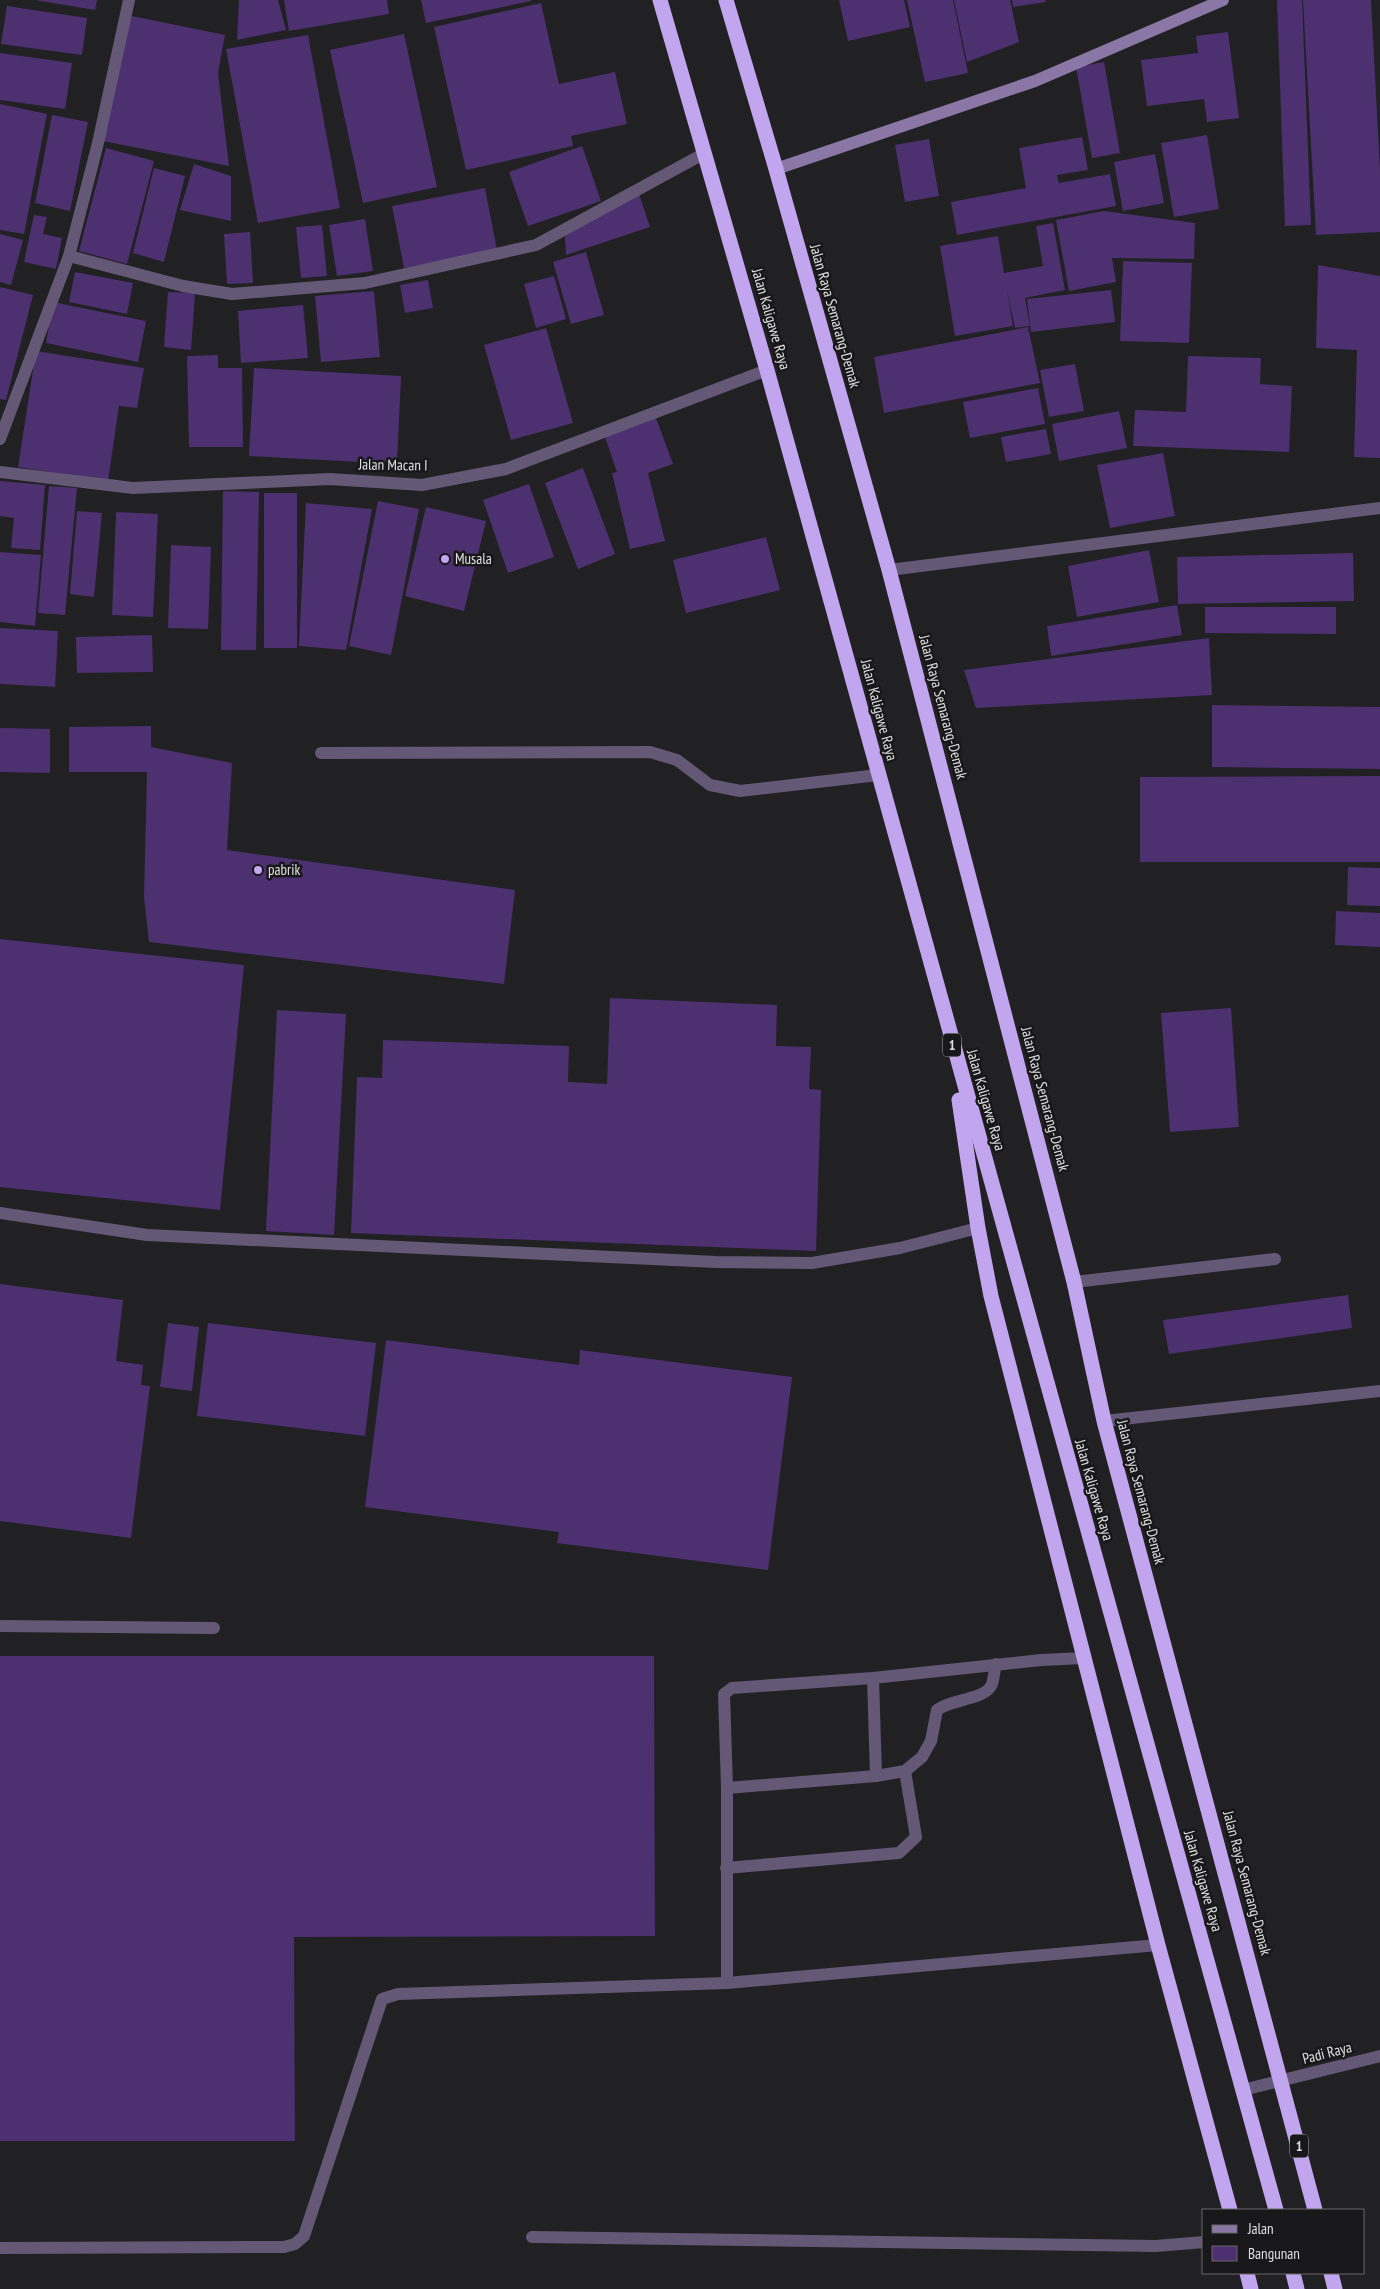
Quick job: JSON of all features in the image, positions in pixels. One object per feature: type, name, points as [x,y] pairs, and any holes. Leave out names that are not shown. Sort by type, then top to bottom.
[{"type":"highway","name":"Jalan Kaligawe Raya","points":[[660,0],[767,370],[1276,2209]]},
{"type":"highway","name":"Jalan Raya Semarang-Demak","points":[[726,0],[776,169],[889,570],[1074,1282],[1104,1421],[1315,2209]]},
{"type":"highway","points":[[950,1037],[978,1228],[991,1296],[1158,1945],[1230,2209]]},
{"type":"highway","points":[[1247,2274],[1251,2289]]},
{"type":"highway","points":[[1293,2274],[1297,2289]]},
{"type":"highway","points":[[1331,2274],[1335,2289]]},
{"type":"street","points":[[0,439],[69,256],[98,143],[129,0]]},
{"type":"street","points":[[776,169],[1035,81],[1223,0]]},
{"type":"street","points":[[69,256],[183,286],[232,294],[366,283],[536,245],[706,154]]},
{"type":"street","name":"Jalan Macan I","points":[[0,472],[108,487],[132,488],[330,480],[422,485],[506,469],[767,370]]},
{"type":"street","points":[[889,570],[1380,508]]},
{"type":"street","points":[[321,753],[650,752],[677,760],[710,785],[740,791],[878,775]]},
{"type":"street","points":[[0,1213],[147,1235],[716,1262],[812,1263],[900,1248],[924,1240],[978,1228]]},
{"type":"street","points":[[1074,1282],[1275,1259]]},
{"type":"street","points":[[1104,1421],[1380,1391]]},
{"type":"street","points":[[0,1626],[214,1628]]},
{"type":"street","points":[[727,1983],[727,1788],[724,1694],[732,1688],[873,1678],[996,1664],[1084,1658]]},
{"type":"street","points":[[727,1788],[876,1776],[905,1771],[922,1757],[931,1741],[937,1710],[945,1704],[983,1694],[991,1686],[996,1664]]},
{"type":"street","points":[[873,1678],[876,1776]]},
{"type":"street","points":[[726,1868],[900,1853],[916,1837],[905,1771]]},
{"type":"street","points":[[0,2248],[284,2247],[295,2244],[304,2236],[382,1999],[398,1994],[727,1983],[1158,1945]]},
{"type":"street","name":"Padi Raya","points":[[1243,2090],[1380,2056]]},
{"type":"street","points":[[532,2237],[1170,2245],[1200,2243]]},
{"type":"building","points":[[35,0],[97,0],[95,10]]},
{"type":"building","points":[[239,0],[278,0],[286,30],[237,40]]},
{"type":"building","points":[[284,0],[387,0],[389,14],[289,31]]},
{"type":"building","points":[[421,0],[531,0],[531,1],[426,23]]},
{"type":"building","points":[[839,0],[904,0],[910,27],[848,41]]},
{"type":"building","points":[[907,0],[953,0],[968,73],[925,82]]},
{"type":"building","points":[[954,0],[1010,0],[1019,42],[967,62]]},
{"type":"building","points":[[1012,0],[1045,0],[1046,2],[1013,7]]},
{"type":"building","points":[[1277,0],[1302,0],[1311,225],[1285,226]]},
{"type":"building","points":[[1303,0],[1371,0],[1380,171],[1380,232],[1316,235]]},
{"type":"building","points":[[541,3],[559,84],[615,72],[627,124],[571,136],[573,146],[466,170],[434,27]]},
{"type":"building","points":[[7,6],[87,18],[82,55],[1,44]]},
{"type":"building","points":[[127,15],[225,35],[218,73],[229,166],[103,141]]},
{"type":"building","points":[[1228,32],[1239,118],[1207,122],[1204,99],[1147,106],[1141,60],[1198,53],[1196,36]]},
{"type":"building","points":[[404,34],[437,187],[363,203],[330,50]]},
{"type":"building","points":[[308,35],[340,208],[258,223],[226,49]]},
{"type":"building","points":[[0,53],[72,63],[65,109],[0,100]]},
{"type":"building","points":[[1104,62],[1120,153],[1092,158],[1076,67]]},
{"type":"building","points":[[0,104],[47,114],[24,234],[0,230]]},
{"type":"building","points":[[52,115],[88,122],[70,211],[35,203]]},
{"type":"building","points":[[1207,135],[1219,209],[1174,217],[1161,143]]},
{"type":"building","points":[[1082,137],[1088,170],[1057,175],[1059,183],[1110,174],[1116,206],[957,235],[951,202],[1026,188],[1019,148]]},
{"type":"building","points":[[929,139],[939,196],[905,202],[895,145]]},
{"type":"building","points":[[582,146],[601,201],[528,226],[509,172]]},
{"type":"building","points":[[106,148],[154,161],[127,264],[79,251]]},
{"type":"building","points":[[1155,154],[1164,203],[1123,211],[1114,162]]},
{"type":"building","points":[[194,164],[231,176],[231,221],[180,210]]},
{"type":"building","points":[[154,168],[185,176],[164,262],[133,253]]},
{"type":"building","points":[[485,188],[497,250],[404,268],[392,206]]},
{"type":"building","points":[[639,194],[650,227],[566,255],[565,236]]},
{"type":"building","points":[[1104,211],[1195,223],[1194,259],[1112,258],[1116,282],[1069,291],[1056,220]]},
{"type":"building","points":[[34,215],[47,217],[43,234],[62,238],[56,269],[24,262]]},
{"type":"building","points":[[365,219],[373,271],[337,276],[329,225]]},
{"type":"building","points":[[1053,223],[1065,290],[1025,298],[1030,326],[1015,328],[1007,291],[1013,326],[955,336],[940,246],[998,236],[1004,273],[1043,266],[1036,226]]},
{"type":"building","points":[[322,225],[327,276],[301,278],[296,227]]},
{"type":"building","points":[[250,232],[253,283],[227,284],[224,234]]},
{"type":"building","points":[[0,234],[23,240],[11,285],[0,282]]},
{"type":"building","points":[[586,252],[604,315],[571,324],[553,262]]},
{"type":"building","points":[[1123,261],[1192,263],[1189,343],[1120,341]]},
{"type":"building","points":[[1318,265],[1380,276],[1380,458],[1354,457],[1357,350],[1316,348]]},
{"type":"building","points":[[75,272],[133,283],[127,314],[69,302]]},
{"type":"building","points":[[554,276],[566,319],[536,328],[524,284]]},
{"type":"building","points":[[428,280],[433,308],[405,313],[400,285]]},
{"type":"building","points":[[0,287],[33,295],[6,400],[0,399]]},
{"type":"building","points":[[1111,290],[1115,322],[1031,332],[1027,299]]},
{"type":"building","points":[[374,291],[380,357],[321,362],[315,296]]},
{"type":"building","points":[[168,292],[195,293],[191,350],[164,347]]},
{"type":"building","points":[[53,302],[146,321],[138,362],[46,343]]},
{"type":"building","points":[[303,305],[308,358],[241,363],[238,311]]},
{"type":"building","points":[[1028,327],[1040,383],[884,413],[874,357]]},
{"type":"building","points":[[546,328],[573,423],[511,440],[484,345]]},
{"type":"building","points":[[36,351],[144,368],[137,408],[119,406],[108,481],[18,467]]},
{"type":"building","points":[[218,355],[218,368],[242,368],[243,447],[189,447],[187,356]]},
{"type":"building","points":[[1188,356],[1261,358],[1260,384],[1292,386],[1289,452],[1133,446],[1135,410],[1186,412]]},
{"type":"building","points":[[1075,364],[1084,411],[1049,417],[1040,370]]},
{"type":"building","points":[[254,368],[401,376],[397,464],[249,456]]},
{"type":"building","points":[[1038,388],[1045,424],[970,438],[963,402]]},
{"type":"building","points":[[1119,411],[1127,448],[1059,461],[1052,424]]},
{"type":"building","points":[[656,418],[673,464],[648,473],[665,541],[630,549],[612,473],[617,472],[605,437]]},
{"type":"building","points":[[1046,429],[1051,454],[1006,462],[1001,437]]},
{"type":"building","points":[[1163,453],[1175,516],[1110,528],[1097,465]]},
{"type":"building","points":[[583,468],[615,554],[578,569],[545,483]]},
{"type":"building","points":[[0,481],[45,485],[40,550],[11,548],[14,518],[0,516]]},
{"type":"building","points":[[529,484],[554,557],[508,573],[483,500]]},
{"type":"building","points":[[49,486],[77,488],[65,615],[38,613]]},
{"type":"building","points":[[223,491],[259,492],[256,650],[221,650]]},
{"type":"building","points":[[264,493],[297,493],[297,648],[264,648]]},
{"type":"building","points":[[378,501],[419,509],[391,655],[349,646]]},
{"type":"building","points":[[306,503],[372,509],[346,650],[299,646]]},
{"type":"building","name":"Musala","points":[[426,507],[486,521],[464,611],[405,596]]},
{"type":"building","points":[[77,511],[102,513],[94,597],[70,594]]},
{"type":"building","points":[[116,512],[158,514],[153,617],[112,615]]},
{"type":"building","points":[[766,537],[780,590],[686,613],[673,560]]},
{"type":"building","points":[[171,545],[211,547],[208,629],[168,628]]},
{"type":"building","points":[[1149,550],[1159,602],[1077,617],[1068,566]]},
{"type":"building","points":[[0,552],[41,555],[35,626],[0,622]]},
{"type":"building","points":[[1353,553],[1354,601],[1178,604],[1177,557]]},
{"type":"building","points":[[1177,605],[1182,635],[1051,656],[1047,626]]},
{"type":"building","points":[[1205,607],[1336,607],[1336,634],[1205,633]]},
{"type":"building","points":[[0,628],[58,631],[55,687],[0,684]]},
{"type":"building","points":[[152,635],[153,672],[77,673],[76,637]]},
{"type":"building","points":[[1209,638],[1212,695],[976,708],[964,670]]},
{"type":"building","points":[[1212,705],[1380,707],[1380,769],[1212,767]]},
{"type":"building","name":"pabrik","points":[[151,726],[151,747],[232,763],[227,850],[515,890],[504,984],[149,942],[144,897],[147,772],[69,772],[69,727]]},
{"type":"building","points":[[0,728],[50,729],[50,773],[0,772]]},
{"type":"building","points":[[1380,776],[1380,862],[1140,862],[1140,777]]},
{"type":"building","points":[[1348,867],[1380,868],[1380,906],[1347,905]]},
{"type":"building","points":[[1336,911],[1380,913],[1380,947],[1335,945]]},
{"type":"building","points":[[0,939],[244,965],[220,1210],[0,1187]]},
{"type":"building","points":[[610,998],[777,1005],[776,1046],[811,1047],[809,1089],[821,1090],[816,1251],[351,1233],[357,1077],[382,1078],[383,1040],[569,1046],[568,1082],[607,1084]]},
{"type":"building","points":[[1231,1008],[1239,1127],[1170,1132],[1161,1013]]},
{"type":"building","points":[[277,1010],[346,1014],[334,1235],[266,1231]]},
{"type":"building","points":[[0,1284],[123,1300],[116,1361],[143,1365],[141,1385],[150,1386],[131,1538],[0,1521]]},
{"type":"building","points":[[1348,1295],[1352,1328],[1169,1354],[1163,1320]]},
{"type":"building","points":[[168,1323],[199,1327],[192,1391],[160,1387]]},
{"type":"building","points":[[208,1323],[376,1343],[365,1436],[197,1416]]},
{"type":"building","points":[[386,1340],[579,1365],[580,1350],[792,1377],[768,1570],[557,1543],[559,1532],[365,1507]]},
{"type":"building","points":[[0,1656],[654,1656],[655,1936],[294,1937],[295,2141],[0,2141]]},
{"type":"place","name":"Musala","points":[[445,559]]},
{"type":"place","name":"pabrik","points":[[258,870]]}]
